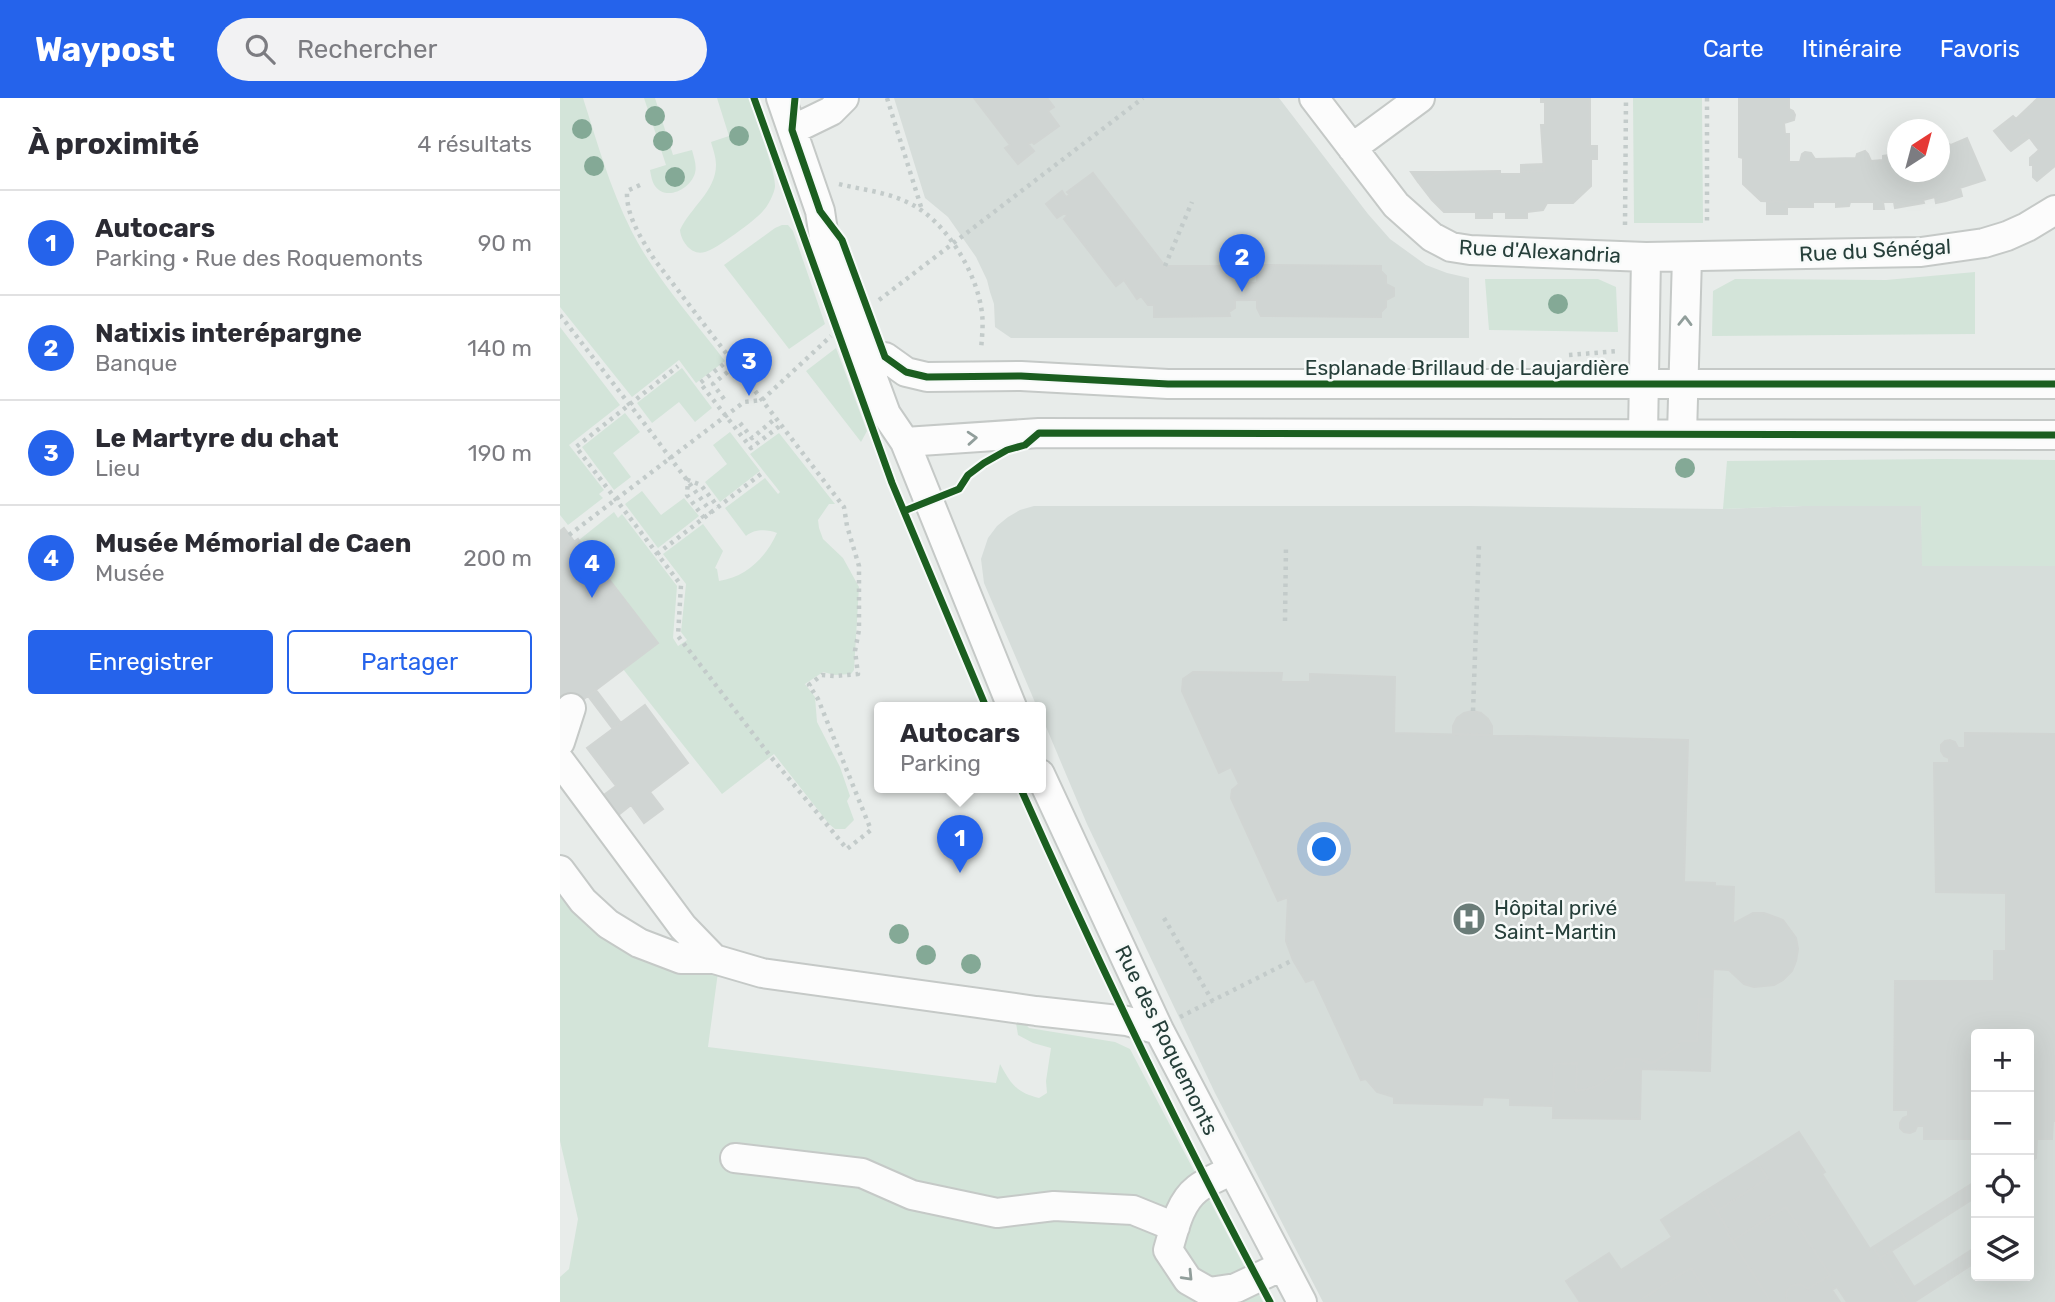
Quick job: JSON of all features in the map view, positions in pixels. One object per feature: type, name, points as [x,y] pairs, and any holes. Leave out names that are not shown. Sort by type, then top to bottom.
[{"type":"street","points":[[781,98],[820,211],[826,251],[886,414],[905,442],[1010,702]]},
{"type":"street","points":[[792,130],[831,111],[844,98]]},
{"type":"street","name":"Rue d'Alexandria","points":[[1314,98],[1396,205],[1432,237],[1451,247],[1470,250],[1687,257]]},
{"type":"street","points":[[1352,148],[1420,98]]},
{"type":"street","name":"Rue du Sénégal","points":[[1687,257],[1921,252],[1984,243],[2007,236],[2055,210]]},
{"type":"street","points":[[820,211],[842,240],[903,407],[905,442]]},
{"type":"street","points":[[1643,434],[1646,257]]},
{"type":"street","points":[[1682,434],[1687,257]]},
{"type":"street","name":"Esplanade Brillaud de Laujardière","points":[[885,357],[906,372],[927,377],[1021,376],[1168,384],[2055,384]]},
{"type":"street","points":[[905,442],[1039,433],[2055,435]]},
{"type":"street","points":[[560,742],[571,708]]},
{"type":"street","points":[[560,761],[683,927],[714,959]]},
{"type":"street","name":"Rue des Roquemonts","points":[[1046,785],[1159,1030],[1302,1302]]},
{"type":"street","points":[[560,870],[583,901],[608,924],[639,943],[681,959],[714,959],[762,973],[1036,1012],[1127,1021],[1159,1030]]},
{"type":"street","points":[[735,1158],[862,1173],[912,1195],[997,1213],[1054,1206],[1133,1210],[1175,1227]]},
{"type":"street","points":[[1232,1170],[1197,1189],[1188,1199],[1168,1250],[1188,1280],[1209,1292],[1236,1289],[1282,1266]]},
{"type":"path","points":[[887,98],[922,211]]},
{"type":"path","points":[[879,300],[1143,98]]},
{"type":"path","points":[[1625,225],[1626,98]]},
{"type":"path","points":[[1707,98],[1707,225]]},
{"type":"path","points":[[838,184],[887,195],[911,204],[932,218],[954,243],[979,297],[982,311],[980,359]]},
{"type":"path","points":[[640,185],[627,191],[627,203],[641,239],[844,507],[859,566],[859,630],[855,651],[858,674],[835,677],[822,675],[809,685],[818,699],[871,830],[847,849],[771,757],[678,636],[681,585],[576,447],[678,366]]},
{"type":"path","points":[[1165,266],[1192,202]]},
{"type":"path","points":[[560,315],[713,514]]},
{"type":"path","points":[[569,535],[744,402],[762,400],[831,337]]},
{"type":"path","points":[[730,359],[700,383],[751,448],[781,425]]},
{"type":"path","points":[[724,399],[712,384],[736,365]]},
{"type":"path","points":[[740,423],[752,438],[776,418]]},
{"type":"path","points":[[982,468],[992,458]]},
{"type":"path","points":[[657,554],[713,514],[718,507],[761,474]]},
{"type":"path","points":[[688,480],[701,485],[718,507]]},
{"type":"path","points":[[688,480],[687,495],[704,518]]},
{"type":"path","points":[[1473,711],[1479,544]]},
{"type":"path","points":[[1285,621],[1286,545]]},
{"type":"path","points":[[1164,918],[1213,1002]]},
{"type":"path","points":[[1188,1013],[1293,960]]},
{"type":"shaded area","points":[[894,98],[1279,98],[1390,239],[1426,265],[1469,278],[1469,338],[1011,338],[995,327],[994,304],[976,257],[948,217],[925,198]]},
{"type":"shaded area","name":"Hôpital privé Saint-Martin","points":[[1034,506],[1723,509],[1921,506],[1923,566],[2055,566],[2055,1302],[1323,1302],[1215,1093],[1087,824],[1046,727],[1046,702],[1035,702],[984,583],[981,559],[988,538],[997,526],[1020,510]]},
{"type":"green space","points":[[560,98],[583,98],[610,181],[640,247],[662,281],[725,361],[696,383],[679,360],[632,397],[560,307]]},
{"type":"green space","points":[[644,98],[655,98],[673,155],[692,150],[695,164],[693,179],[684,188],[672,193],[660,191],[653,183],[650,170],[666,165]]},
{"type":"green space","points":[[717,98],[749,98],[769,157],[775,187],[769,203],[759,215],[736,234],[700,253],[688,247],[680,230],[712,183],[716,162],[711,142],[729,136]]},
{"type":"green space","points":[[1633,98],[1702,98],[1703,223],[1634,223]]},
{"type":"green space","points":[[782,225],[788,225],[793,231],[825,324],[789,349],[724,265]]},
{"type":"green space","points":[[1975,272],[1975,334],[1712,336],[1713,291],[1735,279],[1886,280]]},
{"type":"green space","points":[[1485,279],[1598,279],[1616,287],[1618,332],[1489,330]]},
{"type":"green space","points":[[560,327],[620,405],[569,445],[604,490],[599,494],[603,498],[568,525],[560,515]]},
{"type":"green space","points":[[836,348],[867,431],[861,442],[806,371]]},
{"type":"green space","points":[[682,368],[712,408],[695,422],[679,402],[652,423],[637,403]]},
{"type":"green space","points":[[625,413],[640,432],[613,453],[631,477],[614,490],[582,447]]},
{"type":"green space","points":[[730,432],[760,471],[720,502],[705,482],[727,464],[713,445]]},
{"type":"green space","points":[[779,433],[835,504],[829,504],[818,520],[819,528],[823,539],[843,558],[859,587],[854,670],[851,674],[835,675],[823,672],[805,684],[815,697],[817,722],[840,767],[850,796],[847,801],[854,820],[845,829],[835,829],[829,824],[774,754],[722,794],[623,669],[658,643],[579,540],[614,512],[618,518],[622,514],[677,586],[673,638],[678,646],[687,640],[681,632],[686,584],[663,554],[703,524],[723,551],[715,568],[719,581],[738,575],[761,558],[777,533],[761,530],[746,536],[725,508],[765,478],[778,494],[780,492],[750,454]]},
{"type":"green space","points":[[2055,460],[2055,566],[1922,566],[1921,506],[1723,509],[1727,461]]},
{"type":"green space","points":[[642,491],[661,515],[684,498],[699,516],[658,548],[625,504]]},
{"type":"green space","points":[[560,878],[576,898],[718,972],[708,1047],[996,1083],[1000,1064],[1015,1086],[1039,1098],[1047,1093],[1051,1048],[1018,1035],[1016,1023],[1022,1020],[1029,1028],[1115,1042],[1130,1049],[1263,1302],[560,1302],[560,1277],[569,1269],[578,1219],[560,1141]]},
{"type":"building","points":[[974,98],[1047,98],[1054,107],[1048,111],[1059,126],[1034,144],[1028,144],[1034,151],[1018,164],[1005,148],[1010,145]]},
{"type":"building","points":[[1541,98],[1590,98],[1590,146],[1597,146],[1597,159],[1591,159],[1591,186],[1573,203],[1547,203],[1543,210],[1527,212],[1527,218],[1506,218],[1506,212],[1492,212],[1492,218],[1476,218],[1476,212],[1444,212],[1418,182],[1440,172],[1500,171],[1500,174],[1521,174],[1544,171],[1541,125],[1545,125],[1545,102],[1541,102]]},
{"type":"building","points":[[1739,98],[1789,98],[1789,109],[1795,115],[1794,120],[1784,123],[1785,134],[1789,134],[1789,162],[1800,162],[1805,152],[1811,153],[1815,159],[1856,158],[1857,154],[1865,151],[1871,161],[1883,160],[1883,156],[1887,155],[1887,182],[1950,182],[1950,145],[1967,138],[1985,180],[1944,193],[1946,201],[1936,203],[1935,197],[1923,200],[1924,203],[1895,208],[1894,202],[1883,202],[1884,209],[1874,209],[1874,202],[1850,202],[1849,206],[1836,207],[1836,202],[1813,202],[1813,207],[1787,207],[1787,202],[1761,201],[1743,184],[1743,158],[1739,157]]},
{"type":"building","points":[[2038,98],[2055,98],[2055,166],[2037,181],[2033,177],[2030,158],[2039,150],[2026,133],[2008,148],[1994,131],[2013,116],[2016,119]]},
{"type":"building","points":[[2026,133],[2030,137],[2011,151],[2008,148]]},
{"type":"building","points":[[1544,164],[1544,171],[1521,172],[1521,165]]},
{"type":"building","points":[[1411,172],[1440,172],[1418,182]]},
{"type":"building","points":[[1093,173],[1165,266],[1229,266],[1235,282],[1257,283],[1257,275],[1262,270],[1262,265],[1381,266],[1381,271],[1386,276],[1386,284],[1394,288],[1394,296],[1386,300],[1381,317],[1261,316],[1257,300],[1235,300],[1235,308],[1229,312],[1230,316],[1154,317],[1154,305],[1148,305],[1141,296],[1137,299],[1124,280],[1116,286],[1064,219],[1067,216],[1065,213],[1057,218],[1046,204],[1062,191],[1066,197],[1070,195],[1067,192]]},
{"type":"building","points":[[1960,188],[1962,196],[1946,201],[1944,193]]},
{"type":"building","points":[[1767,201],[1787,202],[1787,214],[1767,214]]},
{"type":"building","points":[[564,528],[574,541],[560,552],[560,531]]},
{"type":"building","points":[[578,539],[658,643],[560,717],[560,552]]},
{"type":"building","name":"Hôpital privé Saint-Martin","points":[[1193,672],[1282,673],[1281,682],[1310,682],[1310,674],[1395,677],[1394,733],[1688,740],[1684,882],[1734,887],[1733,924],[1753,913],[1764,913],[1783,920],[1796,938],[1798,949],[1792,971],[1774,985],[1754,987],[1744,984],[1729,970],[1713,969],[1712,999],[1699,999],[1697,1041],[1680,1041],[1678,1046],[1652,1063],[1640,1059],[1625,1059],[1624,1068],[1616,1068],[1599,1085],[1576,1091],[1577,1063],[1554,1064],[1553,1106],[1510,1105],[1510,1098],[1483,1097],[1482,1105],[1394,1103],[1394,1097],[1377,1092],[1366,1079],[1361,1080],[1314,979],[1306,982],[1293,960],[1286,941],[1288,897],[1278,901],[1231,798],[1232,790],[1239,784],[1231,767],[1219,773],[1182,691],[1183,679]]},
{"type":"building","points":[[596,690],[621,723],[613,729],[588,696]]},
{"type":"building","points":[[645,705],[688,763],[650,792],[663,809],[644,823],[631,805],[612,820],[597,800],[616,786],[587,748]]},
{"type":"building","points":[[1473,711],[1488,719],[1492,726],[1492,735],[1453,734],[1457,718]]},
{"type":"building","points":[[1965,733],[2055,734],[2055,1121],[2052,1139],[2034,1139],[2034,1029],[1971,1029],[1971,1139],[1924,1139],[1924,1126],[1917,1126],[1915,1131],[1910,1133],[1904,1132],[1900,1123],[1908,1116],[1908,1110],[1894,1110],[1895,981],[1994,981],[1994,951],[2006,951],[2006,893],[1936,892],[1934,763],[1949,763],[1949,758],[1941,751],[1941,745],[1945,741],[1950,740],[1955,742],[1958,748],[1965,748]]},
{"type":"building","points":[[1699,999],[1712,999],[1710,1071],[1641,1069],[1640,1119],[1553,1118],[1554,1064],[1577,1063],[1576,1091],[1599,1085],[1616,1068],[1624,1068],[1625,1059],[1655,1062],[1678,1046],[1680,1041],[1697,1041]]},
{"type":"building","points":[[1799,1132],[1825,1172],[1822,1174],[1907,1301],[1847,1302],[1837,1287],[1832,1290],[1840,1302],[1787,1302],[1786,1293],[1791,1286],[1800,1284],[1808,1289],[1830,1275],[1786,1207],[1732,1241],[1717,1211],[1768,1178],[1755,1160]]},
{"type":"building","points":[[2034,1139],[2037,1139],[2034,1159]]},
{"type":"building","points":[[1755,1160],[1768,1178],[1717,1211],[1704,1192]]},
{"type":"building","points":[[1971,1184],[1971,1200],[1880,1258],[1873,1247]]},
{"type":"building","points":[[1704,1192],[1771,1302],[1713,1302],[1691,1268],[1637,1302],[1580,1302],[1566,1281],[1609,1253],[1621,1270],[1672,1237],[1661,1220]]},
{"type":"building","points":[[1786,1207],[1830,1275],[1808,1289],[1800,1284],[1791,1286],[1786,1293],[1787,1302],[1771,1302],[1732,1241]]},
{"type":"building","points":[[1971,1250],[1971,1265],[1914,1302],[1905,1302],[1907,1301],[1880,1258],[1891,1251],[1914,1287]]},
{"type":"building","points":[[1691,1268],[1713,1302],[1637,1302]]},
{"type":"cycle path","points":[[754,98],[892,483],[984,702]]},
{"type":"cycle path","points":[[795,98],[792,130],[820,211],[842,240],[885,357],[906,372],[927,377],[1021,376],[1168,384],[2055,384]]},
{"type":"cycle path","points":[[904,511],[959,489],[968,475],[984,463],[1007,450],[1025,445],[1039,433],[2055,435]]},
{"type":"cycle path","points":[[1023,793],[1140,1047],[1270,1302]]},
{"type":"place","name":"Natixis interépargne","points":[[1242,292]]},
{"type":"place","name":"Le Martyre du chat","points":[[749,396]]},
{"type":"place","name":"Musée Mémorial de Caen","points":[[592,598]]},
{"type":"place","name":"Autocars","points":[[960,873]]},
{"type":"place","name":"Hôpital privé Saint-Martin","points":[[1469,919]]}]
